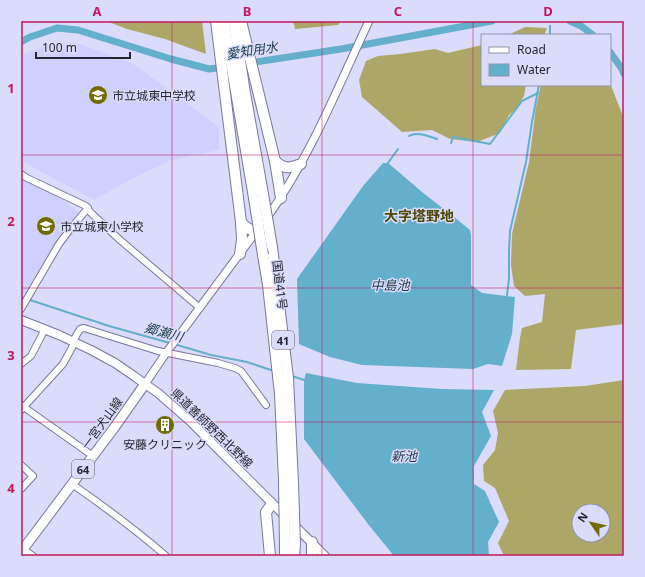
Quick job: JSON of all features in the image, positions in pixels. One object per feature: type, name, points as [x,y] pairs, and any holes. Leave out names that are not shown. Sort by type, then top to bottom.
[{"type":"highway","points":[[216,21],[232,38],[257,87],[275,161],[281,198]]},
{"type":"highway","name":"国道41号","points":[[224,21],[232,38]]},
{"type":"highway","name":"国道41号","points":[[234,21],[232,38],[258,196],[263,255],[272,284]]},
{"type":"highway","points":[[240,254],[242,240],[241,222],[225,94],[232,38],[241,21]]},
{"type":"highway","points":[[275,161],[280,166],[285,168],[302,164]]},
{"type":"highway","name":"国道41号","points":[[258,196],[272,247],[272,284],[284,395],[289,481],[290,545],[294,556]]},
{"type":"highway","points":[[241,222],[250,230],[257,231]]},
{"type":"highway","points":[[270,556],[266,512],[272,504]]},
{"type":"highway","points":[[312,542],[312,556]]},
{"type":"highway","name":"国道41号","points":[[285,556],[290,545]]},
{"type":"main road","name":"県道善師野西北野線","points":[[21,320],[74,341],[115,363],[164,398],[190,421],[325,556]]},
{"type":"main road","name":"一宮犬山線","points":[[22,551],[145,384]]},
{"type":"street","points":[[145,384],[175,340],[281,198],[302,164],[326,116],[369,21]]},
{"type":"street","points":[[21,174],[86,206],[90,212],[120,240],[200,308]]},
{"type":"street","points":[[22,308],[60,244],[88,208]]},
{"type":"street","points":[[93,456],[22,407],[63,364],[80,329],[84,328],[166,353],[218,363],[235,368],[241,371],[266,406]]},
{"type":"street","points":[[21,364],[31,356],[45,330]]},
{"type":"street","points":[[21,465],[33,476],[21,489]]},
{"type":"street","points":[[72,484],[138,531],[166,556]]},
{"type":"street","points":[[22,551],[33,556]]},
{"type":"shaded area","points":[[106,21],[202,21],[206,54],[165,39],[127,29]]},
{"type":"shaded area","points":[[293,21],[341,21],[338,25],[295,29]]},
{"type":"shaded area","points":[[525,27],[547,28],[544,34],[510,34]]},
{"type":"shaded area","name":"市立城東中学校","points":[[74,42],[132,63],[219,127],[219,150],[171,160],[131,179],[94,200],[25,163],[21,159],[21,55],[46,46]]},
{"type":"shaded area","points":[[481,45],[481,86],[526,86],[524,96],[516,109],[509,115],[500,133],[477,142],[450,139],[432,130],[402,132],[362,97],[359,80],[366,61],[378,56],[435,49],[448,53]]},
{"type":"shaded area","points":[[541,86],[611,86],[624,119],[624,324],[576,330],[571,369],[516,370],[522,328],[542,322],[545,294],[525,296],[514,286],[511,265],[512,234],[529,162],[536,107]]},
{"type":"shaded area","name":"市立城東小学校","points":[[21,176],[30,184],[57,196],[81,214],[62,237],[26,294],[21,292]]},
{"type":"shaded area","points":[[624,380],[624,556],[504,556],[498,543],[509,521],[495,488],[484,481],[483,465],[495,450],[498,433],[493,411],[505,390],[585,386]]},
{"type":"water","name":"中島池","points":[[383,163],[388,163],[470,230],[471,285],[482,293],[515,297],[512,334],[502,366],[488,364],[473,369],[362,365],[330,357],[299,344],[297,279],[363,186]]},
{"type":"water","name":"新池","points":[[306,373],[357,383],[442,389],[494,390],[482,412],[491,436],[474,466],[474,484],[485,491],[499,522],[488,542],[489,556],[394,556],[304,439],[304,380]]},
{"type":"waterway","name":"愛知用水","points":[[236,65],[341,49],[492,21]]},
{"type":"waterway","name":"愛知用水","points":[[570,21],[581,26],[592,34]]},
{"type":"waterway","points":[[550,26],[550,34]]},
{"type":"waterway","name":"愛知用水","points":[[21,42],[30,37],[57,28],[78,30],[171,59],[209,69],[226,67]]},
{"type":"waterway","name":"愛知用水","points":[[611,53],[624,74]]},
{"type":"waterway","points":[[507,296],[510,231],[526,162],[539,86]]},
{"type":"waterway","points":[[451,143],[453,137],[490,144],[522,101],[538,93]]},
{"type":"waterway","points":[[409,136],[419,134],[437,139]]},
{"type":"waterway","points":[[388,163],[398,149]]},
{"type":"waterway","name":"郷瀬川","points":[[21,297],[109,326],[170,343]]},
{"type":"waterway","name":"郷瀬川","points":[[174,344],[211,355],[247,362],[274,371]]},
{"type":"waterway","name":"郷瀬川","points":[[292,376],[304,380]]},
{"type":"place","name":"市立城東中学校","points":[[98,95]]},
{"type":"place","name":"市立城東小学校","points":[[46,226]]},
{"type":"place","name":"安藤クリニック","points":[[165,425]]},
{"type":"district","name":"大字塔野地","points":[[419,215]]}]
